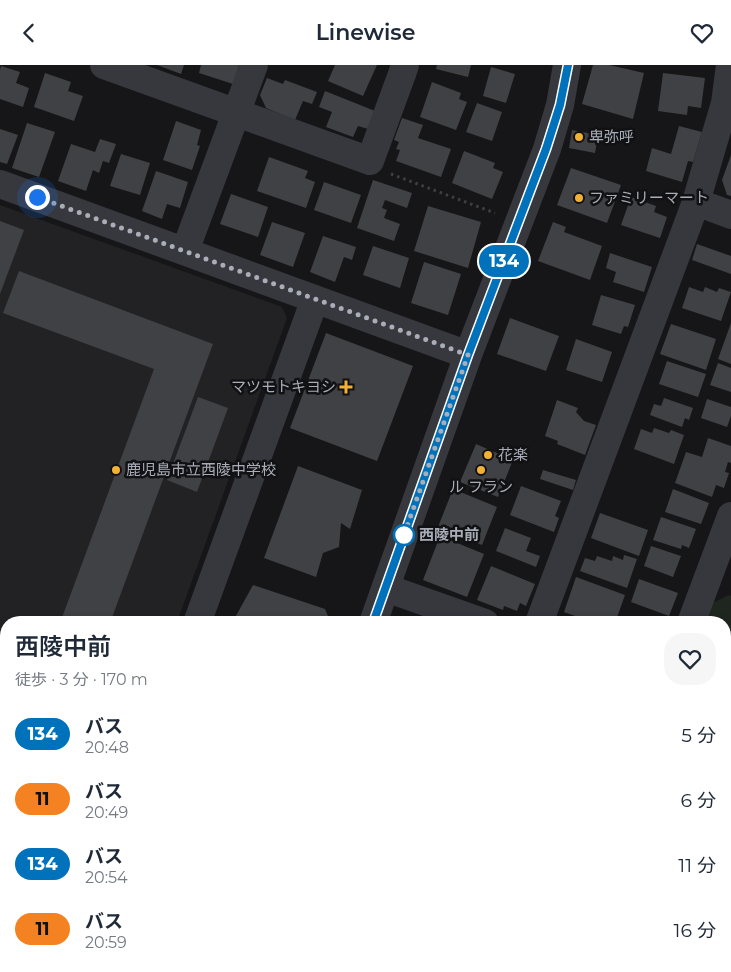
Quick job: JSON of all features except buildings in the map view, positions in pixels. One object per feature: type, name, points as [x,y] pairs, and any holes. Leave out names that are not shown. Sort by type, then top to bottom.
[{"type":"street","points":[[104,65],[370,161],[405,65]]},
{"type":"street","points":[[185,251],[254,65]]},
{"type":"street","points":[[376,616],[468,355],[552,131],[560,105],[568,65]]},
{"type":"street","points":[[542,616],[696,202],[725,103],[730,65]]},
{"type":"street","points":[[0,184],[468,355]]},
{"type":"street","points":[[696,202],[731,215]]},
{"type":"street","points":[[200,616],[316,299]]},
{"type":"street","points":[[696,616],[720,579],[731,516]]},
{"type":"street","points":[[386,588],[465,616]]},
{"type":"path","points":[[370,161],[380,170],[519,222]]},
{"type":"shaded area","name":"鹿児島市立西陵中学校","points":[[0,205],[282,307],[287,318],[179,616],[0,616]]},
{"type":"shaded area","points":[[729,595],[731,596],[731,616],[707,616],[712,603]]},
{"type":"bus line","name":"134","points":[[376,616],[468,355],[546,149],[560,105],[568,65]]},
{"type":"place","name":"卑弥呼","points":[[579,137]]},
{"type":"place","name":"ファミリーマート","points":[[579,198]]},
{"type":"place","name":"マツモトキヨシ","points":[[346,387]]},
{"type":"place","name":"花楽","points":[[488,455]]},
{"type":"place","name":"鹿児島市立西陵中学校","points":[[116,470]]},
{"type":"place","name":"ル フラン","points":[[481,470]]},
{"type":"place","name":"西陵中前","points":[[404,535]]},
{"type":"route","points":[[37,197],[468,355],[404,535]]}]
